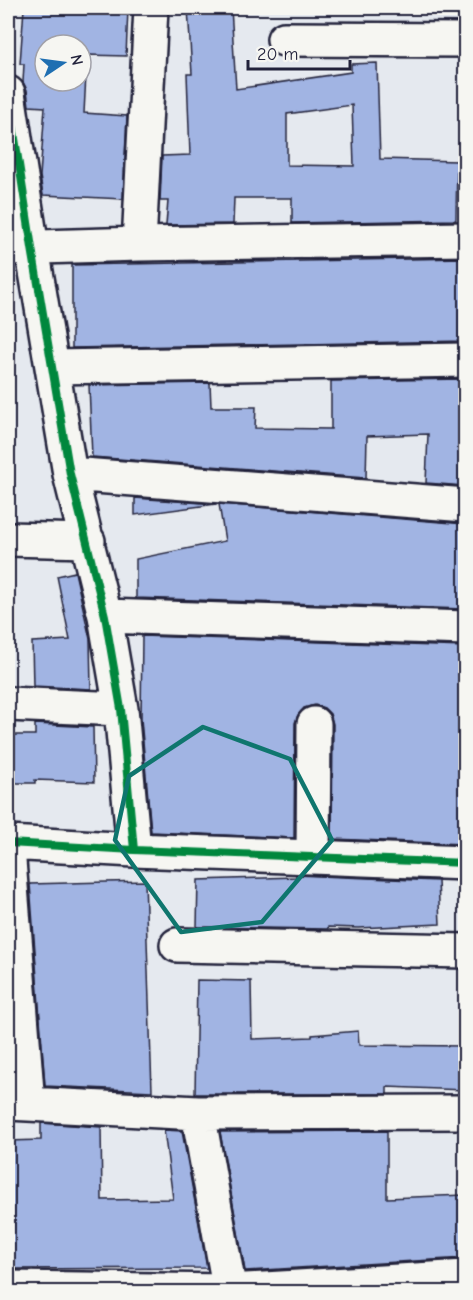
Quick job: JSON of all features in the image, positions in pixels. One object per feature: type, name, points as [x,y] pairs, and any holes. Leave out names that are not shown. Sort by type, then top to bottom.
[{"type":"street","points":[[139,244],[151,8]]},
{"type":"street","points":[[284,39],[465,40]]},
{"type":"street","points":[[8,93],[20,248],[52,367],[70,474],[105,616],[121,710],[134,850]]},
{"type":"street","points":[[20,248],[465,239]]},
{"type":"street","points":[[52,367],[465,360]]},
{"type":"street","points":[[70,474],[465,505]]},
{"type":"street","points":[[8,539],[88,541]]},
{"type":"street","points":[[105,616],[465,627]]},
{"type":"street","points":[[8,705],[121,710]]},
{"type":"street","points":[[313,857],[314,724]]},
{"type":"street","points":[[8,843],[465,862]]},
{"type":"street","points":[[8,848],[18,1103],[198,1113],[465,1112]]},
{"type":"street","points":[[177,945],[465,951]]},
{"type":"street","points":[[198,1113],[229,1292]]},
{"type":"street","points":[[8,1288],[229,1292],[465,1277]]},
{"type":"highlighted area","points":[[203,727],[290,759],[332,840],[262,922],[181,932],[115,840],[129,776]]},
{"type":"building","points":[[24,8],[128,8],[126,56],[93,55],[93,33],[33,33],[33,93],[85,93],[84,113],[127,116],[123,199],[43,195],[40,176],[45,107],[29,106],[27,90],[23,82],[24,64],[20,64]]},
{"type":"building","points":[[188,8],[231,8],[236,89],[351,72],[351,64],[377,63],[380,159],[457,161],[456,220],[292,223],[292,198],[234,198],[233,224],[166,225],[168,201],[160,201],[162,156],[190,155],[187,74],[192,74]],"holes":[[[352,105],[354,166],[287,165],[287,114]]]},
{"type":"building","points":[[465,258],[465,341],[72,348],[72,265]]},
{"type":"building","points":[[465,379],[465,486],[426,483],[428,434],[367,436],[366,478],[92,457],[89,385],[210,383],[211,407],[256,407],[255,428],[331,429],[331,381]]},
{"type":"building","points":[[135,498],[216,504],[135,515]]},
{"type":"building","points":[[219,504],[465,524],[465,609],[136,598],[136,559],[225,541]]},
{"type":"building","points":[[75,572],[90,639],[91,689],[33,686],[32,642],[70,640],[57,576]]},
{"type":"building","points":[[142,636],[465,647],[465,844],[332,839],[333,724],[330,714],[324,708],[315,705],[304,708],[295,723],[294,838],[151,832],[141,719]]},
{"type":"building","points":[[35,724],[93,727],[94,782],[35,780],[35,783],[8,783],[8,735],[35,735]]},
{"type":"building","points":[[296,875],[438,881],[440,924],[359,928],[328,927],[328,929],[197,927],[198,880],[296,877]]},
{"type":"building","points":[[145,881],[152,1091],[45,1086],[30,884]]},
{"type":"building","points":[[197,980],[251,981],[252,1039],[312,1037],[312,1035],[358,1031],[359,1045],[465,1046],[465,1090],[387,1087],[387,1094],[195,1094]]},
{"type":"building","points":[[41,1123],[101,1127],[102,1200],[173,1199],[164,1130],[182,1131],[207,1268],[8,1269],[8,1141],[41,1140]]},
{"type":"building","points":[[387,1131],[387,1198],[465,1195],[465,1258],[245,1271],[220,1132]]},
{"type":"cycle path","points":[[8,93],[70,474],[105,616],[121,709],[134,850]]},
{"type":"cycle path","points":[[8,843],[466,863]]}]
